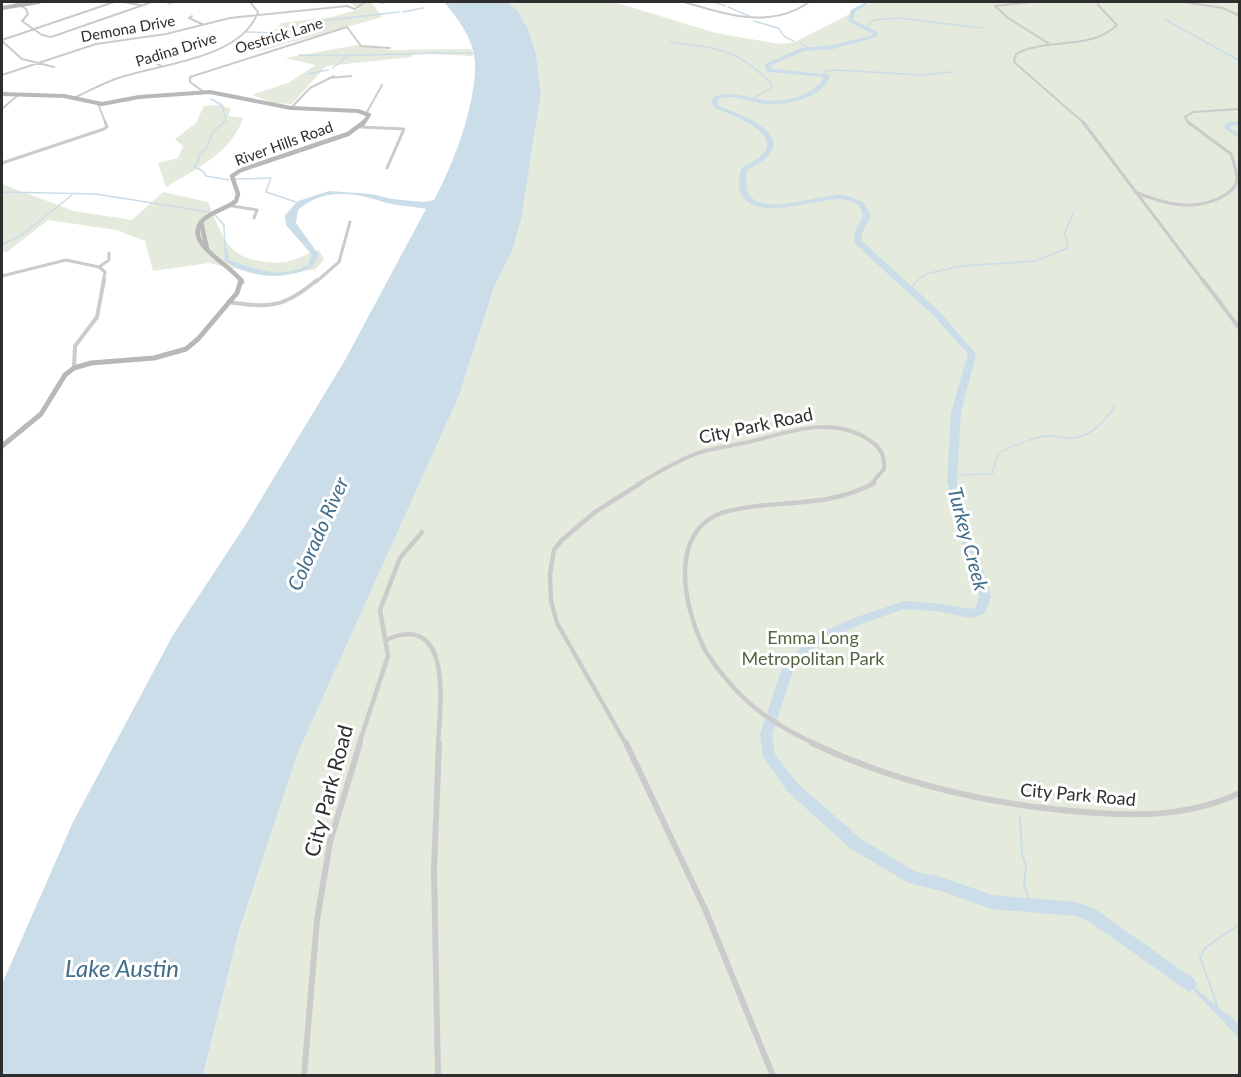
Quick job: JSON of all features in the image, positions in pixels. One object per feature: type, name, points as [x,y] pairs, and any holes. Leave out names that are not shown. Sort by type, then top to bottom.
[{"type":"street","points":[[14,2],[28,14],[22,21],[47,37],[58,36],[152,2]]},
{"type":"street","points":[[2,8],[39,2]]},
{"type":"street","points":[[54,67],[22,59],[2,40],[114,2]]},
{"type":"street","points":[[123,2],[143,5]]},
{"type":"street","points":[[250,2],[258,16]]},
{"type":"street","name":"Demona Drive","points":[[2,75],[80,48],[166,34],[230,18],[347,6],[355,9],[365,2]]},
{"type":"street","points":[[684,2],[743,18],[761,20],[778,16],[809,2]]},
{"type":"street","points":[[1031,2],[995,6],[1006,17],[1047,43]]},
{"type":"street","points":[[1099,2],[1100,7],[1116,21],[1110,33],[1098,38],[1047,43],[1018,52],[1014,58],[1015,65],[1081,120],[1239,330]]},
{"type":"street","points":[[1183,2],[1212,5],[1239,16]]},
{"type":"street","points":[[192,16],[190,19],[202,24]]},
{"type":"street","name":"Padina Drive","points":[[74,98],[117,79],[229,45],[251,27],[258,16]]},
{"type":"street","name":"Oestrick Lane","points":[[204,93],[190,82],[190,77],[347,27],[361,46],[390,48]]},
{"type":"street","points":[[120,35],[121,40]]},
{"type":"street","points":[[147,59],[161,66]]},
{"type":"street","points":[[291,108],[299,96],[326,78],[334,76]]},
{"type":"street","points":[[326,78],[351,76]]},
{"type":"street","name":"River Hills Road","points":[[232,206],[238,194],[232,178],[238,171],[325,143],[361,127],[368,118],[367,112],[382,84]]},
{"type":"street","points":[[2,94],[74,98],[98,104],[139,97],[204,93],[291,108],[367,112]]},
{"type":"street","points":[[2,109],[19,94]]},
{"type":"street","points":[[2,163],[104,129],[107,127],[98,104]]},
{"type":"street","points":[[1135,192],[1154,200],[1203,207],[1234,187],[1237,179],[1231,154],[1188,123],[1185,117],[1193,112],[1239,109]]},
{"type":"street","points":[[361,127],[404,129],[387,168]]},
{"type":"street","points":[[1143,202],[1154,200]]},
{"type":"street","points":[[2,446],[41,414],[65,375],[74,368],[91,363],[154,358],[186,349],[198,339],[241,288],[240,278],[208,251],[198,236],[201,222],[232,206],[257,210],[254,218]]},
{"type":"street","points":[[228,302],[261,307],[276,306],[296,298],[339,261],[351,222]]},
{"type":"street","points":[[99,267],[109,260],[109,253]]},
{"type":"street","points":[[2,276],[66,260],[99,267],[105,272],[98,312],[75,346],[74,368]]},
{"type":"street","name":"City Park Road","points":[[773,1076],[721,945],[669,829],[627,744],[554,615],[551,602],[552,558],[561,538],[577,525],[672,465],[695,454],[814,428],[851,430],[870,440],[883,454],[882,473],[875,481],[855,491],[808,503],[740,508],[716,515],[702,524],[688,544],[687,567],[690,599],[694,622],[705,652],[744,699],[764,717],[872,770],[963,797],[1025,806],[1146,815],[1194,811],[1239,793]]},
{"type":"street","name":"City Park Road","points":[[304,1076],[317,920],[330,842],[352,774],[365,722],[387,661],[386,640],[380,622],[380,610],[394,568],[422,532]]},
{"type":"street","points":[[386,640],[404,633],[420,638],[439,659],[441,672],[434,870],[438,1076]]},
{"type":"green space","points":[[348,2],[371,2],[382,17],[257,52],[281,23],[332,17],[360,9]]},
{"type":"green space","name":"Emma Long Metropolitan Park","points":[[508,2],[614,2],[716,33],[780,44],[795,42],[873,2],[1239,2],[1240,1069],[1237,1075],[203,1076],[239,931],[297,755],[459,396],[494,287],[512,251],[531,159],[541,94],[536,54],[528,29],[517,10]]},
{"type":"green space","points":[[357,45],[391,50],[471,49],[473,56],[414,53],[412,57],[326,66],[292,104],[273,103],[252,95],[288,83],[316,65],[285,58]]},
{"type":"green space","points":[[221,105],[231,109],[228,116],[243,118],[238,130],[211,159],[166,187],[158,163],[178,158],[183,146],[175,139],[196,123],[204,106]]},
{"type":"green space","points":[[2,184],[74,211],[132,220],[163,192],[208,202],[221,232],[239,254],[260,261],[281,263],[319,250],[324,259],[316,269],[282,275],[255,273],[209,263],[153,271],[145,241],[116,230],[48,220],[7,252],[2,251]]},
{"type":"water","name":"Lake Austin","points":[[444,2],[508,2],[517,10],[528,29],[536,54],[541,94],[521,219],[512,251],[494,287],[459,396],[297,755],[239,931],[203,1075],[2,1075],[2,984],[73,822],[173,635],[246,524],[345,360],[426,209],[350,194],[317,198],[298,210],[296,223],[319,255],[312,267],[290,274],[267,276],[244,271],[224,260],[227,246],[229,260],[268,272],[287,272],[308,265],[312,255],[286,225],[285,215],[298,201],[329,191],[371,194],[423,202],[434,200],[449,169],[468,115],[475,63],[472,46],[460,22]]},
{"type":"water","points":[[1178,974],[1239,1024],[1239,1038]]},
{"type":"waterway","points":[[168,4],[175,2]]},
{"type":"waterway","points":[[287,2],[307,2]]},
{"type":"waterway","points":[[714,2],[725,6]]},
{"type":"waterway","name":"Turkey Creek","points":[[869,2],[853,11],[850,21],[876,33],[875,36],[833,47],[803,49],[768,64],[769,70],[828,76],[818,89],[810,94],[783,102],[766,102],[728,95],[715,98],[714,103],[717,107],[754,124],[769,137],[771,145],[767,153],[744,169],[743,188],[749,199],[760,205],[776,206],[840,197],[862,204],[867,216],[858,233],[858,242],[936,313],[972,354],[956,412],[952,481],[967,542],[979,572],[985,597],[981,610],[972,614],[935,607],[904,605],[855,622],[813,642],[789,665],[766,735],[769,756],[792,787],[856,844],[914,878],[941,884],[992,902],[1076,909],[1095,916],[1189,984]]},
{"type":"waterway","points":[[728,7],[749,16]]},
{"type":"waterway","points":[[403,12],[423,8]]},
{"type":"waterway","points":[[247,32],[288,33],[311,22],[399,12]]},
{"type":"waterway","points":[[865,28],[874,20],[897,18],[983,28]]},
{"type":"waterway","points":[[1166,20],[1240,61]]},
{"type":"waterway","points":[[754,21],[778,28],[785,37],[794,41]]},
{"type":"waterway","points":[[670,42],[726,52],[749,64],[772,85],[770,89],[753,98]]},
{"type":"waterway","name":"Turkey Creek","points":[[801,43],[808,48]]},
{"type":"waterway","points":[[299,55],[474,53]]},
{"type":"waterway","points":[[333,68],[346,57]]},
{"type":"waterway","points":[[306,74],[328,70]]},
{"type":"waterway","points":[[825,75],[826,71],[837,70],[921,75],[952,72]]},
{"type":"waterway","points":[[211,99],[222,105],[226,120],[212,133],[207,148],[198,156],[199,160],[194,167],[203,171],[206,176],[229,180]]},
{"type":"waterway","points":[[1240,123],[1230,123],[1227,128],[1240,137]]},
{"type":"waterway","points":[[236,179],[271,178]]},
{"type":"waterway","points":[[270,180],[266,192],[296,202]]},
{"type":"waterway","points":[[2,192],[96,194],[209,212]]},
{"type":"waterway","points":[[2,245],[23,234],[72,195]]},
{"type":"waterway","points":[[909,289],[925,274],[962,266],[1035,261],[1068,248],[1065,233],[1074,211]]},
{"type":"waterway","points":[[215,215],[224,225],[225,254]]},
{"type":"waterway","points":[[952,475],[992,474],[998,453],[1034,439],[1050,436],[1066,438],[1082,436],[1095,429],[1115,406]]},
{"type":"waterway","points":[[1028,795],[1039,781]]},
{"type":"waterway","points":[[1020,817],[1022,854],[1026,866],[1024,884],[1031,905]]},
{"type":"waterway","points":[[1217,1005],[1200,957],[1205,948],[1240,924]]},
{"type":"water label","name":"Colorado River","points":[[318,534]]}]
